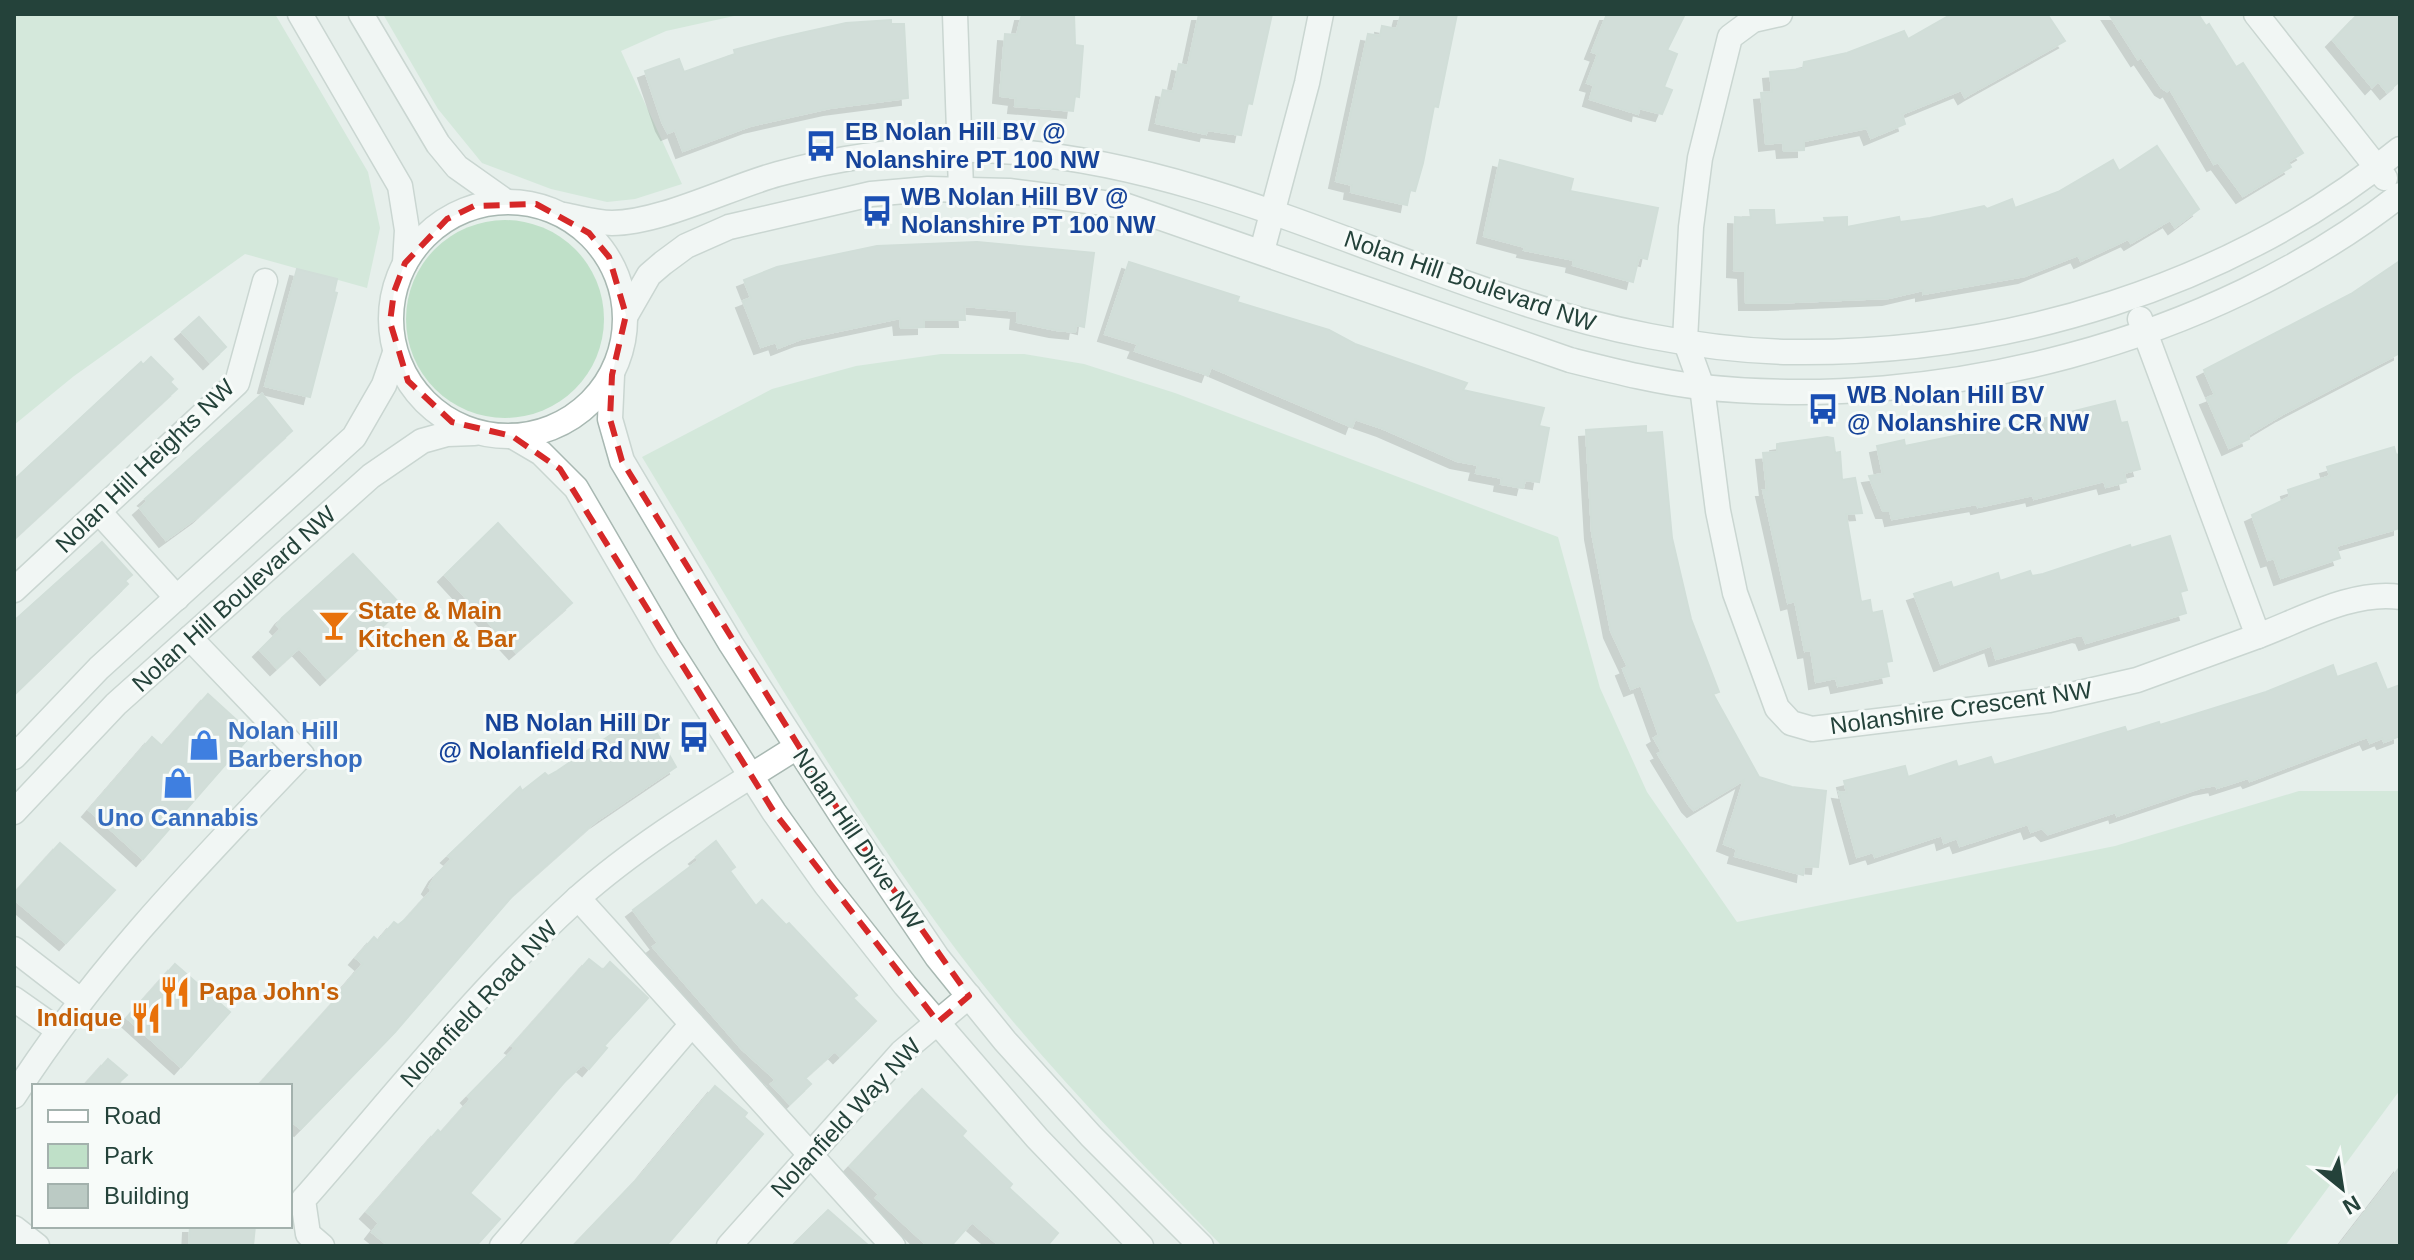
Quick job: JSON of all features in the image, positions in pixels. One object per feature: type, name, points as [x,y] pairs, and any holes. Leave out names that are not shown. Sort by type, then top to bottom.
[{"type":"street","points":[[300,14],[400,186],[406,219],[405,263]]},
{"type":"street","points":[[361,14],[438,144],[457,167],[505,201]]},
{"type":"street","points":[[955,14],[961,189]]},
{"type":"street","points":[[1262,251],[1321,14]]},
{"type":"street","points":[[1685,340],[1691,227],[1700,158],[1730,37],[1753,20],[1780,14]]},
{"type":"street","points":[[2256,14],[2399,195]]},
{"type":"street","name":"Nolan Hill Boulevard NW","points":[[564,215],[612,223],[637,219],[776,174],[838,160],[959,147],[1079,157],[1147,172],[1273,211],[1512,300],[1606,328],[1786,352],[1946,341],[2047,323],[2132,298],[2171,283],[2285,227],[2377,168],[2400,149]]},
{"type":"street","name":"Nolan Hill Boulevard NW","points":[[626,315],[649,275],[663,263],[686,246],[729,227],[871,194],[961,189],[1037,193],[1127,206],[1570,360],[1636,376],[1698,376],[1780,391],[1957,380],[2064,358],[2145,332],[2247,288],[2296,262],[2332,242],[2399,195]]},
{"type":"street","points":[[505,201],[536,204],[564,215],[589,233],[609,257],[621,285],[626,315],[623,346],[612,375],[594,399],[570,419],[542,432],[512,436],[481,433],[452,422],[427,404],[408,381],[395,353],[390,322],[394,292],[405,263],[423,238],[447,219],[474,206],[505,201]]},
{"type":"street","name":"Nolan Hill Heights NW","points":[[14,590],[237,383],[265,281]]},
{"type":"street","points":[[2132,298],[2258,636]]},
{"type":"street","name":"Nolanshire Crescent NW","points":[[1685,340],[1698,376],[1718,511],[1735,593],[1769,693],[1791,723],[1812,729],[2049,700],[2137,680],[2354,600],[2385,595],[2400,597]]},
{"type":"street","name":"Nolan Hill Boulevard NW","points":[[14,757],[99,668],[354,437],[384,385],[395,353]]},
{"type":"street","name":"Nolan Hill Drive NW","points":[[612,375],[610,419],[622,461],[797,747],[937,957],[1091,1136],[1196,1244]]},
{"type":"street","name":"Nolan Hill Boulevard NW","points":[[14,812],[116,704],[397,456],[422,441],[447,434],[481,433]]},
{"type":"street","name":"Nolan Hill Drive NW","points":[[512,436],[541,453],[576,488],[668,646],[751,776],[826,885],[1037,1138],[1141,1246]]},
{"type":"street","points":[[100,513],[177,598]]},
{"type":"street","points":[[14,1096],[80,1000],[162,903],[302,755],[190,638]]},
{"type":"street","name":"Nolanfield Road NW","points":[[322,1246],[308,1234],[303,1200],[500,974],[578,898],[623,861],[797,747]]},
{"type":"street","points":[[578,898],[893,1246]]},
{"type":"street","points":[[14,949],[80,1000]]},
{"type":"street","name":"Nolanfield Way NW","points":[[729,1246],[902,1052],[969,996]]},
{"type":"street","points":[[14,999],[58,1030]]},
{"type":"street","points":[[502,1246],[692,1024]]},
{"type":"street","points":[[14,1228],[37,1246]]},
{"type":"highlighted area","points":[[536,204],[589,233],[609,257],[626,315],[612,375],[610,419],[622,461],[847,824],[969,996],[938,1022],[774,812],[560,469],[512,436],[452,422],[408,381],[390,322],[394,292],[405,263],[447,219],[474,206]]},
{"type":"green space","points":[[14,14],[275,14],[368,172],[380,228],[367,288],[245,254],[74,376],[14,425]]},
{"type":"green space","points":[[383,14],[743,14],[666,31],[621,51],[682,184],[635,199],[607,202],[551,189],[482,163],[438,109]]},
{"type":"green space","points":[[505,220],[543,228],[575,249],[596,281],[604,319],[596,357],[575,389],[543,410],[505,418],[467,410],[435,389],[414,357],[406,319],[414,281],[435,249],[467,228]]},
{"type":"green space","points":[[941,354],[1024,354],[1084,364],[1175,393],[1558,537],[1600,688],[1647,792],[1737,922],[2115,846],[2299,791],[2400,791],[2400,1090],[2285,1246],[1222,1246],[1035,1047],[931,915],[802,722],[642,457],[772,389],[856,366]]},
{"type":"building","points":[[1022,14],[1074,14],[1075,45],[1083,46],[1079,97],[1075,96],[1073,111],[1015,106],[1016,98],[1000,96],[1005,34],[1017,35]]},
{"type":"building","points":[[1199,14],[1272,14],[1252,104],[1248,103],[1241,135],[1207,130],[1206,134],[1156,123],[1163,90],[1173,92],[1179,64],[1188,66]]},
{"type":"building","points":[[1401,14],[1457,14],[1438,107],[1434,106],[1423,163],[1415,191],[1410,190],[1407,205],[1351,192],[1352,185],[1336,181],[1368,34],[1380,36],[1382,26],[1397,29]]},
{"type":"building","points":[[1607,14],[1685,14],[1667,50],[1677,54],[1664,87],[1672,90],[1662,114],[1639,108],[1638,114],[1590,99],[1594,85],[1587,83],[1598,54],[1592,52]]},
{"type":"building","points":[[1952,14],[2047,14],[2065,41],[1965,97],[1961,90],[1902,114],[1905,124],[1871,138],[1867,128],[1804,141],[1804,150],[1784,151],[1783,142],[1766,144],[1761,93],[1772,92],[1770,72],[1803,69],[1804,62],[1847,53],[1904,31],[1908,39]]},
{"type":"building","points":[[2109,14],[2198,14],[2206,26],[2209,24],[2236,67],[2243,63],[2303,153],[2288,162],[2291,167],[2243,196],[2218,162],[2214,164],[2170,89],[2162,88],[2141,57],[2138,59]]},
{"type":"building","points":[[2358,14],[2400,14],[2400,81],[2387,92],[2378,81],[2372,87],[2333,40]]},
{"type":"building","points":[[891,20],[891,24],[904,24],[908,98],[830,108],[750,126],[683,151],[675,130],[668,133],[663,124],[645,71],[679,59],[684,72],[735,54],[734,50],[779,38],[846,23]]},
{"type":"building","points":[[2157,146],[2199,209],[2175,227],[2170,220],[2131,243],[2128,239],[2081,261],[2078,255],[2025,276],[1923,294],[1923,290],[1889,298],[1774,303],[1746,303],[1745,271],[1734,270],[1735,217],[1751,218],[1750,210],[1774,210],[1775,225],[1825,222],[1824,218],[1847,217],[1847,227],[1899,217],[1900,222],[1930,218],[1984,206],[1987,209],[2012,199],[2015,208],[2058,192],[2113,160],[2119,171]]},
{"type":"building","points":[[1500,160],[1573,179],[1570,191],[1658,208],[1647,259],[1639,257],[1633,282],[1573,265],[1574,260],[1524,250],[1525,247],[1484,236]]},
{"type":"building","points":[[977,242],[1094,253],[1084,327],[1076,325],[1075,332],[1056,330],[1017,322],[1018,311],[964,306],[965,320],[924,320],[924,327],[901,328],[900,318],[801,339],[778,348],[776,342],[761,347],[743,301],[751,298],[744,280],[777,267],[877,246]]},
{"type":"building","points":[[2400,261],[2400,353],[2283,414],[2248,435],[2249,439],[2229,448],[2207,398],[2215,395],[2204,370],[2351,294]]},
{"type":"building","points":[[1129,262],[1239,297],[1237,302],[1329,330],[1355,344],[1467,383],[1463,390],[1544,408],[1539,426],[1549,428],[1539,482],[1525,480],[1523,488],[1501,484],[1502,478],[1476,473],[1478,465],[1457,461],[1384,429],[1355,419],[1352,427],[1211,367],[1208,375],[1135,351],[1138,344],[1105,334]]},
{"type":"building","points":[[297,269],[337,279],[334,292],[337,293],[310,397],[265,386]]},
{"type":"building","points":[[199,317],[226,347],[210,362],[182,332]]},
{"type":"building","points":[[151,357],[173,379],[170,382],[177,389],[14,539],[14,480],[141,362],[143,365]]},
{"type":"building","points":[[262,394],[292,431],[199,516],[166,540],[140,508],[148,501],[145,499]]},
{"type":"building","points":[[2115,401],[2121,423],[2127,422],[2140,469],[2124,473],[2126,482],[2106,487],[2104,481],[2034,499],[2033,495],[1978,507],[1977,504],[1892,519],[1890,511],[1883,511],[1869,476],[1883,474],[1877,446],[1904,440],[1905,446],[1989,429],[1990,432]]},
{"type":"building","points":[[1646,426],[1646,433],[1662,432],[1672,538],[1691,619],[1719,692],[1713,694],[1759,777],[1792,787],[1826,791],[1818,867],[1804,866],[1803,875],[1735,856],[1737,849],[1724,844],[1744,780],[1694,810],[1689,805],[1658,754],[1662,752],[1654,738],[1659,735],[1641,685],[1631,689],[1623,669],[1628,667],[1611,631],[1592,533],[1586,430]]},
{"type":"building","points":[[1833,438],[1835,453],[1840,452],[1842,480],[1855,478],[1862,513],[1846,514],[1861,602],[1870,600],[1872,613],[1882,611],[1892,661],[1886,662],[1889,676],[1838,686],[1836,678],[1816,682],[1811,650],[1805,651],[1795,601],[1788,603],[1763,490],[1767,490],[1763,453],[1777,452],[1777,444]]},
{"type":"building","points":[[2394,447],[2396,455],[2400,454],[2400,528],[2336,546],[2340,558],[2281,578],[2274,558],[2268,560],[2252,515],[2290,497],[2288,490],[2330,476],[2327,467]]},
{"type":"building","points":[[498,523],[572,603],[516,652],[445,575]]},
{"type":"building","points":[[2170,536],[2187,590],[2180,592],[2186,613],[2086,643],[2079,635],[1996,659],[1992,645],[1941,664],[1914,594],[1951,582],[1953,588],[1998,573],[2000,581],[2030,571],[2032,576],[2043,574],[2130,545],[2131,548]]},
{"type":"building","points":[[102,542],[132,575],[125,581],[128,584],[14,695],[14,621]]},
{"type":"building","points":[[353,554],[403,607],[327,678],[299,648],[277,668],[260,650],[281,629],[277,625],[282,618]]},
{"type":"building","points":[[2376,663],[2387,690],[2400,685],[2400,736],[2384,742],[2382,738],[2370,743],[2367,737],[2250,781],[2248,778],[2217,788],[2216,785],[2200,788],[2117,816],[2116,812],[2048,834],[2042,828],[2031,832],[2028,824],[1960,846],[1957,838],[1944,843],[1942,835],[1875,857],[1873,852],[1857,857],[1839,792],[1847,793],[1844,781],[1905,766],[1908,777],[1956,761],[1958,767],[1991,757],[1994,765],[2125,727],[2127,732],[2159,722],[2160,725],[2266,692],[2333,665],[2337,677]]},
{"type":"building","points":[[208,694],[252,734],[143,859],[89,810],[152,737],[162,746]]},
{"type":"building","points":[[645,712],[676,767],[595,822],[514,894],[395,1032],[301,1129],[292,1122],[292,1084],[260,1084],[342,993],[340,991],[363,964],[356,958],[374,937],[378,941],[394,922],[398,925],[406,919],[432,890],[429,887],[436,875],[452,859],[448,856],[520,787],[522,791],[545,773],[548,776]]},
{"type":"building","points":[[716,841],[735,867],[730,871],[756,906],[762,900],[786,925],[789,923],[857,995],[853,998],[876,1021],[840,1056],[835,1051],[805,1078],[811,1084],[790,1104],[771,1084],[776,1080],[742,1049],[653,947],[658,943],[633,910],[699,860],[696,857]]},
{"type":"building","points":[[60,843],[115,890],[66,943],[14,899],[14,894]]},
{"type":"building","points":[[589,959],[603,970],[610,962],[648,998],[604,1046],[607,1048],[589,1069],[583,1064],[566,1080],[470,1193],[500,1219],[476,1246],[389,1246],[372,1232],[379,1223],[367,1212],[438,1130],[441,1133],[471,1099],[468,1096],[515,1048],[512,1046]]},
{"type":"building","points":[[175,964],[230,1012],[181,1067],[127,1018]]},
{"type":"building","points":[[108,1059],[127,1075],[117,1084],[86,1084]]},
{"type":"building","points":[[715,1086],[747,1113],[744,1117],[763,1134],[666,1246],[573,1246],[642,1174]]},
{"type":"building","points":[[922,1089],[966,1131],[962,1136],[1012,1184],[1009,1188],[1058,1233],[1047,1246],[1000,1246],[972,1222],[951,1246],[928,1246],[876,1198],[879,1194],[850,1166]]},
{"type":"building","points":[[2400,1167],[2400,1246],[2339,1246]]},
{"type":"building","points":[[828,1210],[869,1246],[792,1246]]},
{"type":"building","points":[[190,1228],[255,1228],[253,1246],[189,1246]]},
{"type":"place","name":"EB Nolan Hill BV @ Nolanshire PT 100 NW","points":[[821,146]]},
{"type":"place","name":"WB Nolan Hill BV @ Nolanshire PT 100 NW","points":[[877,211]]},
{"type":"place","name":"WB Nolan Hill BV @ Nolanshire CR NW","points":[[1823,409]]},
{"type":"place","name":"State & Main Kitchen & Bar","points":[[334,625]]},
{"type":"place","name":"NB Nolan Hill Dr @ Nolanfield Rd NW","points":[[694,737]]},
{"type":"place","name":"Nolan Hill Barbershop","points":[[204,745]]},
{"type":"place","name":"Uno Cannabis","points":[[178,783]]},
{"type":"place","name":"Papa John's","points":[[175,992]]},
{"type":"place","name":"Indique","points":[[146,1018]]}]
